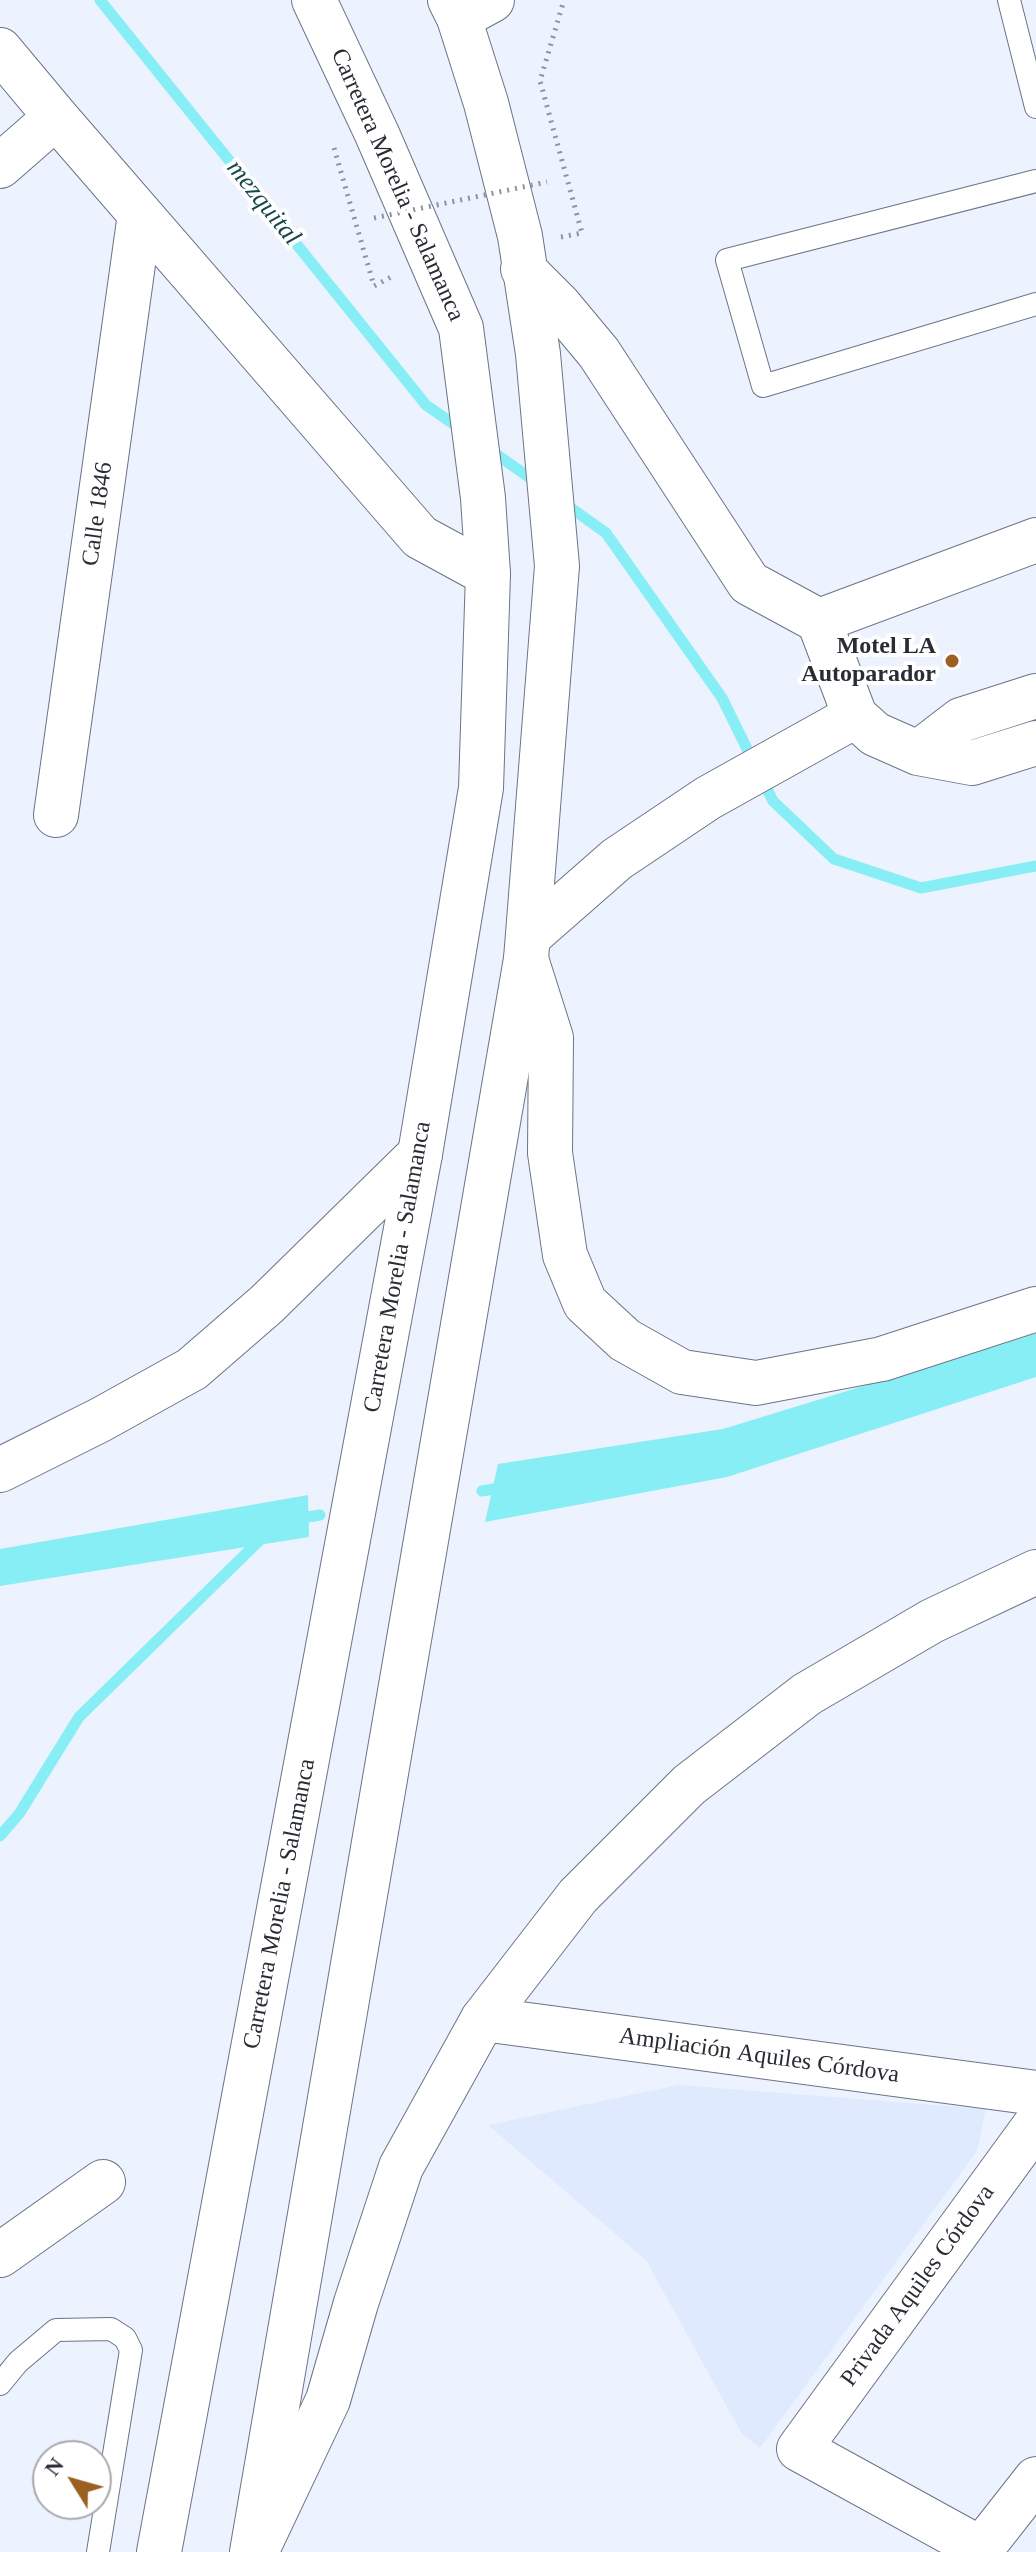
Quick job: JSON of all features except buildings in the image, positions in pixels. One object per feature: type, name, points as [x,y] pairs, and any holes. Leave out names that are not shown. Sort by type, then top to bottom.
[{"type":"main road","name":"Carretera Morelia - Salamanca","points":[[159,2552],[420,1154],[481,788],[488,574],[483,498],[461,328],[377,134],[314,0]]},
{"type":"main road","points":[[254,2552],[527,948],[557,566],[538,354],[520,236],[486,103],[467,6]]},
{"type":"main road","points":[[0,50],[420,537],[488,574]]},
{"type":"main road","points":[[0,166],[56,117]]},
{"type":"main road","name":"Calle 1846","points":[[56,815],[140,214]]},
{"type":"main road","points":[[523,269],[559,305],[599,353],[749,583],[819,621],[855,716],[875,734],[918,753],[972,763],[1036,743]]},
{"type":"main road","points":[[819,621],[1036,540]]},
{"type":"main road","points":[[918,753],[961,720],[1036,696]]},
{"type":"main road","points":[[527,948],[617,859],[718,792],[855,716]]},
{"type":"main road","points":[[527,948],[551,1038],[550,1153],[565,1255],[585,1303],[625,1340],[682,1372],[756,1383],[882,1359],[1036,1309]]},
{"type":"main road","points":[[0,1470],[192,1369],[267,1304],[420,1154]]},
{"type":"main road","points":[[254,2552],[328,2400],[401,2167],[483,2019],[578,1896],[689,1785],[807,1694],[932,1621],[1036,1572]]},
{"type":"main road","name":"Ampliación Aquiles Córdova","points":[[483,2019],[1036,2093]]},
{"type":"main road","name":"Privada Aquiles Córdova","points":[[1036,2124],[799,2449],[981,2549],[1036,2479]]},
{"type":"main road","points":[[0,2255],[103,2182]]},
{"type":"lane","points":[[1009,0],[1036,107]]},
{"type":"lane","points":[[1036,181],[727,260],[763,386],[1036,304]]},
{"type":"lane","points":[[0,2384],[18,2362],[56,2330],[111,2329],[125,2338],[131,2350],[98,2552]]},
{"type":"path","points":[[557,224],[561,238],[582,233],[540,81],[564,0]]},
{"type":"path","points":[[374,218],[547,182],[550,196]]},
{"type":"shaded area","points":[[679,2085],[986,2109],[977,2151],[760,2448],[742,2434],[646,2260],[488,2125]]},
{"type":"water","points":[[1036,1333],[1036,1377],[727,1477],[485,1522],[498,1464],[723,1429]]},
{"type":"water","points":[[308,1495],[309,1537],[0,1586],[0,1549]]},
{"type":"waterway","name":"mezquital","points":[[100,0],[426,405],[462,430]]},
{"type":"waterway","points":[[489,449],[537,483]]},
{"type":"waterway","points":[[564,503],[606,533],[722,698],[754,763]]},
{"type":"waterway","points":[[762,779],[773,801],[834,859],[921,888],[1036,866]]},
{"type":"waterway","points":[[482,1491],[505,1487]]},
{"type":"waterway","points":[[296,1519],[320,1515]]},
{"type":"waterway","points":[[0,1836],[19,1814],[79,1717],[262,1538]]},
{"type":"place","name":"Motel LA Autoparador","points":[[952,661]]}]
